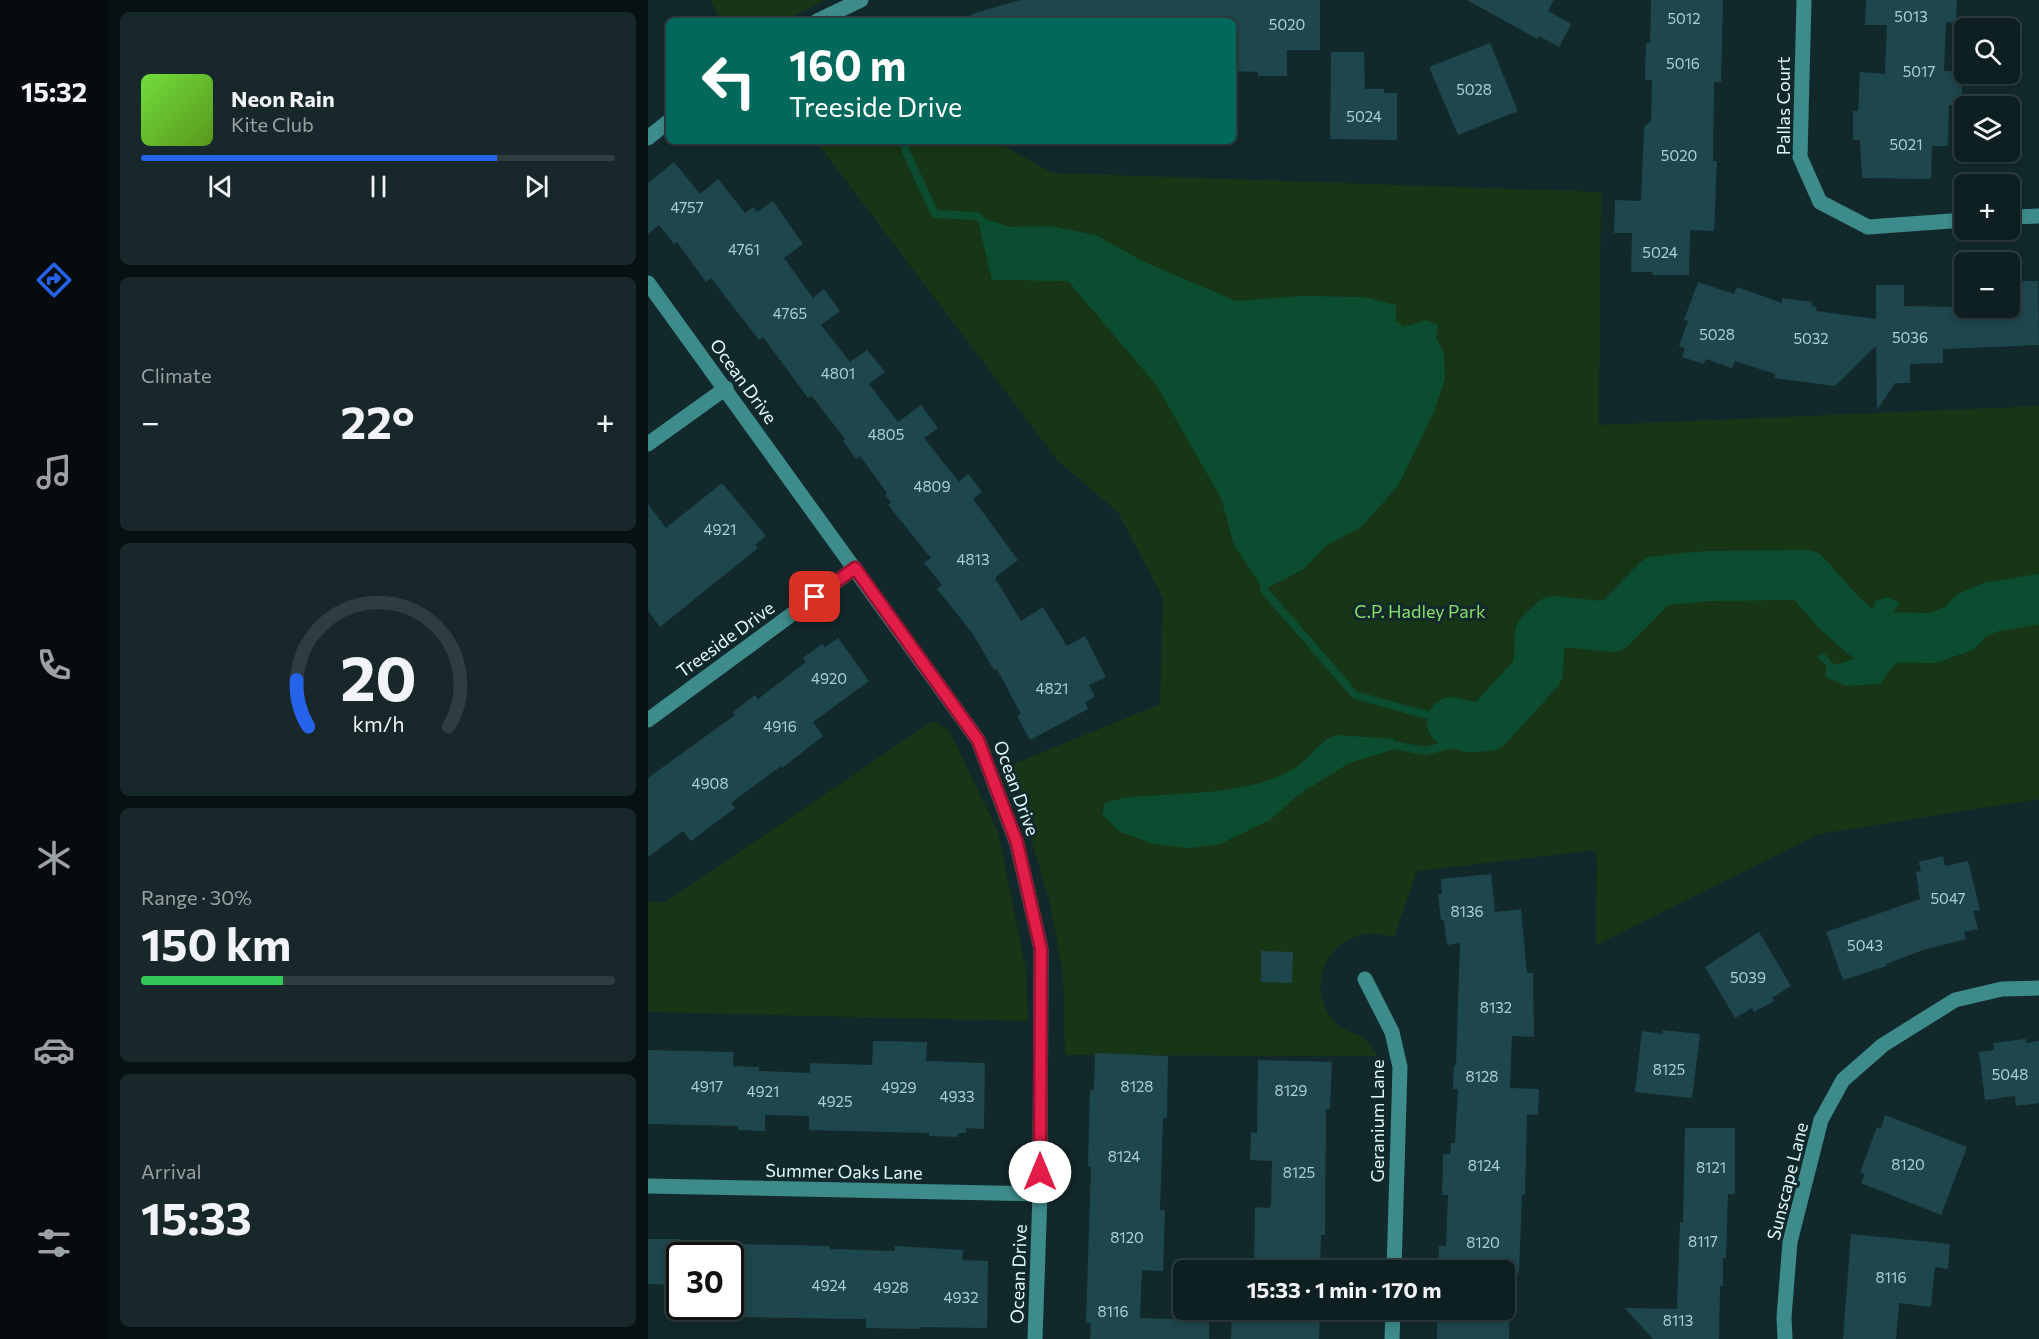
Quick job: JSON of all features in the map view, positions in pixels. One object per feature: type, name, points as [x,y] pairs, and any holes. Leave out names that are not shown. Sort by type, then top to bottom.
[{"type":"street","points":[[823,18],[861,0]]},
{"type":"street","name":"Pallas Court","points":[[1804,0],[1800,157],[1820,202],[1868,227],[1954,221]]},
{"type":"street","points":[[648,138],[666,124]]},
{"type":"street","points":[[2020,217],[2039,216]]},
{"type":"street","name":"Ocean Drive","points":[[648,283],[978,740],[1017,843],[1041,949],[1040,1194],[1035,1339]]},
{"type":"street","points":[[648,444],[726,388]]},
{"type":"street","name":"Treeside Drive","points":[[648,720],[855,568]]},
{"type":"street","name":"Geranium Lane","points":[[1365,979],[1392,1032],[1400,1067],[1394,1260]]},
{"type":"street","name":"Sunscape Lane","points":[[1785,1339],[1784,1317],[1790,1242],[1821,1120],[1843,1080],[1883,1045],[1955,1000],[2002,989],[2039,988]]},
{"type":"street","name":"Summer Oaks Lane","points":[[648,1186],[1040,1194]]},
{"type":"street","points":[[1392,1339],[1393,1320]]},
{"type":"green space","points":[[710,0],[825,0],[790,18],[720,18]]},
{"type":"green space","name":"C.P. Hadley Park","points":[[818,144],[1000,144],[1052,173],[1601,192],[1599,425],[2039,406],[2039,799],[1819,834],[1596,945],[1597,862],[1595,850],[1417,871],[1394,937],[1375,934],[1357,936],[1335,950],[1323,971],[1321,995],[1332,1019],[1340,1027],[1365,1040],[1378,1056],[1065,1055],[1063,975],[1050,902],[1009,766],[1160,704],[1163,598],[1118,512],[1058,461]]},
{"type":"green space","points":[[933,721],[949,730],[998,832],[1026,970],[1028,1021],[648,1012],[648,901],[664,903]]},
{"type":"shaded area","points":[[977,216],[1010,227],[1051,226],[1096,235],[1142,261],[1236,301],[1301,296],[1363,297],[1396,305],[1396,321],[1404,327],[1426,320],[1438,325],[1436,338],[1444,353],[1445,379],[1434,412],[1398,486],[1360,528],[1327,545],[1304,569],[1264,590],[1234,545],[1221,498],[1157,386],[1068,281],[992,280]]},
{"type":"shaded area","points":[[1888,597],[1900,603],[1883,624],[1909,639],[1910,653],[1892,667],[1881,684],[1846,686],[1826,677],[1826,665],[1817,658],[1823,652],[1835,665],[1864,656],[1863,643],[1840,629],[1833,616],[1841,615],[1862,629],[1871,623],[1875,601]]},
{"type":"shaded area","points":[[1337,735],[1394,739],[1399,746],[1349,763],[1298,795],[1270,820],[1220,844],[1190,848],[1153,844],[1120,832],[1102,815],[1105,803],[1119,799],[1219,791],[1271,779],[1297,767],[1322,743]]},
{"type":"building","points":[[1020,0],[1320,0],[1320,50],[1287,50],[1287,76],[1258,76],[1258,72],[1236,71],[1236,18],[970,18],[969,15]]},
{"type":"building","points":[[1467,0],[1554,0],[1548,11],[1571,24],[1559,47],[1539,36],[1537,39]]},
{"type":"building","points":[[1651,0],[1723,0],[1721,82],[1714,82],[1713,161],[1717,161],[1714,231],[1690,230],[1689,275],[1652,275],[1653,272],[1631,272],[1632,233],[1614,233],[1615,200],[1641,201],[1644,127],[1651,121],[1652,80],[1645,80],[1646,43],[1650,43]]},
{"type":"building","points":[[1866,0],[1957,0],[1954,23],[1946,22],[1944,71],[1954,72],[1954,84],[1962,84],[1962,96],[1954,96],[1954,105],[1949,105],[1948,146],[1932,146],[1931,179],[1862,178],[1860,140],[1853,140],[1853,111],[1858,111],[1860,72],[1885,74],[1887,25],[1865,25]]},
{"type":"building","points":[[1490,43],[1518,111],[1458,135],[1429,67]]},
{"type":"building","points":[[1331,52],[1364,52],[1365,89],[1384,89],[1384,93],[1397,93],[1397,140],[1330,139]]},
{"type":"building","points":[[674,162],[700,194],[718,179],[745,213],[753,207],[757,212],[773,201],[803,244],[784,258],[813,298],[824,289],[840,311],[821,325],[850,362],[867,350],[885,372],[869,384],[898,422],[921,405],[938,428],[924,438],[959,482],[968,474],[982,492],[973,499],[1018,560],[995,578],[1021,621],[1043,607],[1067,646],[1085,636],[1106,677],[1089,685],[1095,697],[1085,702],[1088,709],[1030,740],[1017,716],[1021,714],[997,669],[994,670],[973,634],[937,589],[942,585],[924,563],[931,558],[888,505],[891,502],[885,495],[887,493],[860,456],[856,459],[843,441],[845,439],[812,396],[808,398],[763,337],[759,340],[711,278],[706,282],[677,242],[674,244],[659,225],[648,234],[648,183]]},
{"type":"building","points":[[2020,281],[2038,281],[2039,345],[1943,349],[1943,363],[1910,364],[1910,383],[1895,383],[1877,410],[1876,346],[1835,386],[1775,378],[1775,374],[1735,361],[1732,368],[1706,359],[1704,364],[1682,357],[1685,348],[1679,346],[1688,321],[1684,320],[1698,282],[1734,294],[1737,287],[1782,303],[1782,298],[1812,302],[1811,306],[1817,307],[1816,311],[1876,319],[1876,285],[1904,285],[1904,306],[1954,307],[1954,318],[2020,318]]},
{"type":"building","points":[[722,483],[766,536],[755,545],[758,548],[660,627],[648,611],[648,504],[666,528]]},
{"type":"building","points":[[838,638],[869,681],[813,722],[823,736],[731,803],[735,808],[691,841],[683,831],[648,857],[648,778],[735,715],[733,712],[755,695],[758,699],[784,679],[806,662],[803,658],[822,644],[825,647]]},
{"type":"building","points":[[1943,856],[1945,866],[1968,861],[1980,910],[1973,911],[1978,929],[1964,932],[1966,939],[1923,950],[1886,964],[1887,966],[1843,980],[1826,932],[1920,899],[1916,872],[1921,871],[1919,862]]},
{"type":"building","points":[[1491,874],[1495,912],[1521,909],[1527,973],[1533,973],[1534,1037],[1512,1036],[1510,1088],[1539,1089],[1538,1115],[1527,1114],[1525,1195],[1522,1195],[1519,1273],[1515,1273],[1515,1260],[1438,1260],[1439,1246],[1446,1246],[1448,1195],[1442,1195],[1443,1154],[1450,1154],[1451,1143],[1455,1143],[1458,1089],[1453,1089],[1454,1065],[1456,1065],[1460,943],[1447,945],[1438,894],[1442,894],[1441,879]]},
{"type":"building","points":[[1759,932],[1791,986],[1772,998],[1774,1001],[1754,1012],[1752,1008],[1735,1018],[1705,967]]},
{"type":"building","points":[[1261,951],[1293,952],[1292,983],[1261,982]]},
{"type":"building","points":[[1663,1030],[1700,1034],[1692,1098],[1635,1092],[1642,1031],[1663,1034]]},
{"type":"building","points":[[2026,1039],[2026,1043],[2039,1041],[2039,1103],[2016,1106],[2015,1096],[1985,1100],[1979,1052],[1994,1050],[1993,1043]]},
{"type":"building","points":[[873,1041],[927,1042],[926,1061],[985,1063],[984,1129],[966,1128],[966,1133],[958,1133],[958,1137],[929,1136],[929,1133],[809,1130],[809,1116],[765,1115],[765,1131],[738,1130],[738,1126],[648,1124],[648,1050],[734,1052],[733,1066],[759,1067],[759,1071],[810,1073],[810,1063],[872,1065]]},
{"type":"building","points":[[1095,1053],[1168,1056],[1167,1118],[1163,1118],[1160,1210],[1165,1210],[1163,1271],[1142,1270],[1140,1318],[1209,1320],[1209,1339],[1090,1339],[1091,1323],[1086,1323],[1091,1167],[1088,1166],[1090,1090],[1094,1090]]},
{"type":"building","points":[[1258,1060],[1332,1062],[1330,1109],[1326,1109],[1325,1235],[1321,1235],[1320,1260],[1254,1260],[1255,1207],[1269,1208],[1271,1205],[1272,1161],[1250,1160],[1251,1132],[1257,1133]]},
{"type":"building","points":[[1885,1115],[1967,1147],[1941,1215],[1861,1183],[1865,1174],[1860,1173],[1877,1127],[1881,1129]]},
{"type":"building","points":[[1685,1128],[1735,1128],[1735,1194],[1728,1194],[1726,1258],[1723,1258],[1723,1286],[1720,1286],[1719,1339],[1653,1339],[1625,1308],[1677,1309],[1680,1222],[1683,1223]]},
{"type":"building","points":[[1851,1234],[1950,1244],[1948,1269],[1935,1267],[1931,1307],[1899,1303],[1896,1339],[1843,1339]]},
{"type":"building","points":[[648,1239],[680,1239],[680,1242],[666,1242],[666,1285],[648,1284]]},
{"type":"building","points":[[744,1244],[830,1246],[830,1249],[895,1251],[895,1246],[963,1250],[962,1260],[988,1261],[987,1328],[866,1328],[866,1319],[744,1317]]},
{"type":"building","points":[[1232,1320],[1320,1320],[1319,1339],[1231,1339]]},
{"type":"building","points":[[1437,1320],[1509,1320],[1509,1339],[1437,1339]]},
{"type":"waterway","points":[[904,144],[935,214],[977,216],[984,223]]},
{"type":"waterway","points":[[1452,722],[1469,727],[1488,726],[1538,671],[1540,634],[1554,621],[1612,627],[1657,581],[1708,576],[1806,575],[1841,615],[1867,637],[1932,638],[1960,628],[1970,616],[1991,607],[2039,599]]},
{"type":"waterway","points":[[1265,580],[1264,590],[1355,695],[1452,722]]},
{"type":"waterway","points":[[1399,746],[1425,751],[1457,743],[1469,727]]},
{"type":"route","points":[[815,597],[855,568],[978,740],[1017,843],[1041,949],[1040,1172]]}]
